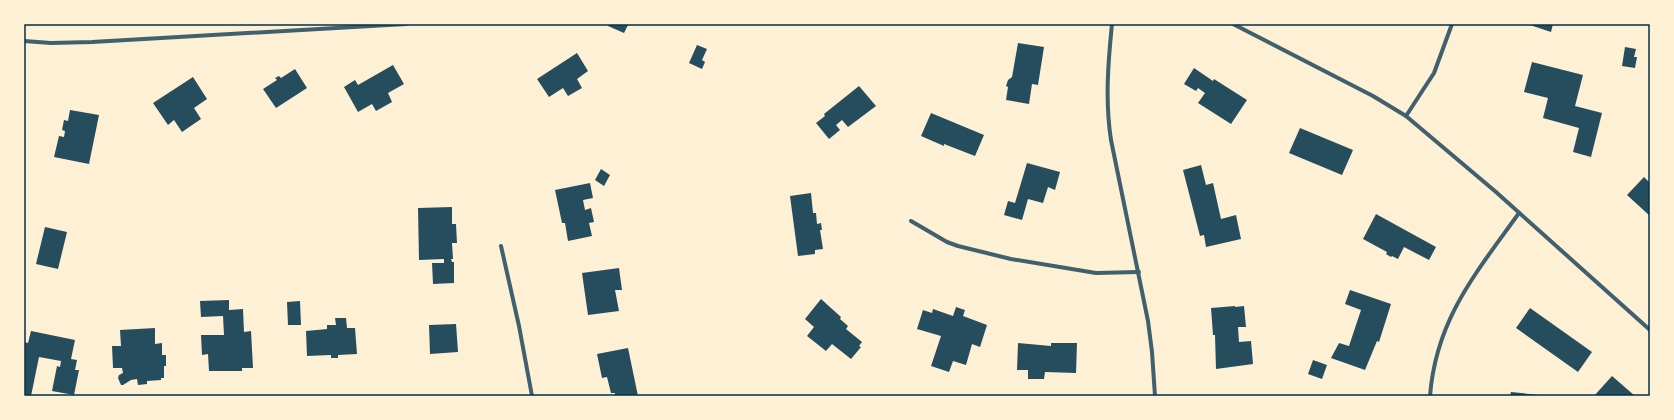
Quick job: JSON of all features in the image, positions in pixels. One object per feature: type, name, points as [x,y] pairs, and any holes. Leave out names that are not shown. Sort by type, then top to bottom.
[{"type":"street","points":[[24,41],[50,43],[92,42],[406,24]]},
{"type":"street","points":[[1112,24],[1109,61],[1108,116],[1111,140],[1148,321],[1155,396]]},
{"type":"street","points":[[1233,24],[1373,96],[1406,116],[1496,192],[1650,330]]},
{"type":"street","points":[[1406,116],[1434,73],[1452,24]]},
{"type":"street","points":[[1430,396],[1438,349],[1449,319],[1471,280],[1519,214]]},
{"type":"street","points":[[911,221],[947,242],[1011,259],[1096,273],[1138,272]]},
{"type":"street","points":[[501,246],[519,326],[532,396]]},
{"type":"building","points":[[609,24],[628,25],[624,33],[608,26]]},
{"type":"building","points":[[1527,24],[1553,24],[1551,32]]},
{"type":"building","points":[[1018,43],[1044,47],[1038,85],[1032,84],[1029,104],[1006,100],[1008,87],[1006,86],[1008,80],[1012,77]]},
{"type":"building","points":[[697,45],[707,49],[702,60],[705,62],[702,69],[689,63]]},
{"type":"building","points":[[1625,47],[1636,49],[1634,57],[1637,57],[1635,68],[1622,66]]},
{"type":"building","points":[[577,53],[588,71],[577,79],[582,88],[568,96],[563,88],[549,97],[537,79]]},
{"type":"building","points":[[1532,62],[1583,75],[1575,106],[1602,113],[1591,157],[1573,152],[1579,128],[1543,118],[1548,98],[1524,92]]},
{"type":"building","points":[[393,65],[404,84],[388,93],[392,102],[376,111],[372,104],[358,112],[344,87],[355,80],[358,85]]},
{"type":"building","points":[[1194,68],[1213,81],[1214,79],[1247,100],[1231,124],[1198,103],[1205,93],[1198,88],[1196,91],[1184,84]]},
{"type":"building","points":[[295,69],[307,88],[276,108],[263,89],[277,80],[275,78],[279,76],[281,78]]},
{"type":"building","points":[[193,77],[207,99],[194,108],[201,119],[182,132],[174,120],[168,125],[153,103]]},
{"type":"building","points":[[859,86],[876,106],[848,127],[842,120],[836,125],[840,130],[829,139],[816,123],[825,116],[824,114]]},
{"type":"building","points":[[70,110],[99,115],[89,164],[54,157],[59,136],[64,137],[65,131],[62,130],[64,120],[68,121]]},
{"type":"building","points":[[931,113],[984,135],[975,156],[944,144],[944,146],[921,136]]},
{"type":"building","points":[[1300,128],[1353,150],[1342,175],[1289,153]]},
{"type":"building","points":[[1027,163],[1060,172],[1055,190],[1048,187],[1043,203],[1028,199],[1022,220],[1004,215],[1008,201],[1015,203]]},
{"type":"building","points":[[1201,165],[1206,185],[1213,183],[1221,219],[1236,215],[1241,239],[1206,247],[1204,235],[1200,236],[1183,170]]},
{"type":"building","points":[[601,169],[610,175],[604,186],[595,180]]},
{"type":"building","points":[[1644,177],[1650,183],[1650,216],[1627,195]]},
{"type":"building","points":[[590,183],[593,198],[583,200],[585,210],[591,208],[594,222],[589,223],[592,236],[568,241],[565,223],[562,223],[555,190]]},
{"type":"building","points":[[811,193],[813,213],[816,213],[817,224],[821,223],[822,230],[820,230],[823,249],[815,250],[815,254],[798,256],[790,196]]},
{"type":"building","points":[[452,207],[452,224],[456,224],[457,243],[452,243],[453,259],[451,259],[452,262],[454,262],[454,283],[433,284],[432,263],[444,263],[444,259],[419,260],[418,208]]},
{"type":"building","points":[[1376,214],[1436,247],[1429,260],[1404,247],[1398,259],[1392,256],[1391,257],[1386,254],[1387,252],[1363,239]]},
{"type":"building","points":[[45,227],[67,232],[58,269],[36,264]]},
{"type":"building","points":[[619,268],[622,290],[615,290],[619,311],[588,315],[582,273]]},
{"type":"building","points":[[1350,290],[1391,304],[1379,342],[1377,341],[1365,370],[1331,358],[1339,343],[1349,346],[1361,310],[1345,304]]},
{"type":"building","points":[[821,299],[841,317],[840,319],[848,326],[846,329],[862,342],[859,346],[861,347],[851,359],[832,344],[826,351],[807,336],[814,327],[805,319]]},
{"type":"building","points":[[229,300],[229,310],[243,309],[244,332],[251,331],[253,368],[242,368],[242,371],[209,371],[208,354],[202,355],[201,335],[224,335],[223,316],[201,317],[200,301]]},
{"type":"building","points":[[300,301],[301,325],[288,325],[287,302]]},
{"type":"building","points":[[1244,306],[1246,327],[1238,327],[1239,342],[1251,341],[1253,364],[1216,369],[1215,335],[1213,335],[1211,308]]},
{"type":"building","points":[[956,307],[965,310],[963,316],[987,325],[980,347],[972,344],[966,365],[953,361],[949,372],[931,366],[941,336],[917,329],[923,310],[932,313],[933,309],[953,316]]},
{"type":"building","points":[[1530,308],[1592,352],[1578,372],[1516,328]]},
{"type":"building","points":[[335,318],[346,318],[347,328],[355,328],[357,354],[338,355],[338,358],[331,358],[331,355],[307,356],[306,331],[327,329],[327,325],[336,325]]},
{"type":"building","points":[[456,324],[458,352],[430,354],[429,325]]},
{"type":"building","points":[[155,328],[155,344],[162,343],[162,355],[166,355],[164,378],[161,378],[161,380],[147,381],[147,384],[138,385],[137,379],[121,385],[118,378],[119,375],[123,373],[122,368],[113,368],[112,346],[121,346],[120,330]]},
{"type":"building","points":[[31,331],[75,340],[71,359],[77,360],[75,370],[79,370],[74,395],[52,391],[57,366],[60,367],[61,361],[39,357],[31,396],[24,396],[24,342],[28,343]]},
{"type":"building","points":[[1018,343],[1051,346],[1051,343],[1077,343],[1076,373],[1045,372],[1044,379],[1028,379],[1028,370],[1017,370]]},
{"type":"building","points":[[628,348],[638,396],[615,396],[615,393],[611,393],[607,377],[602,378],[597,354]]},
{"type":"building","points":[[1313,360],[1327,365],[1322,379],[1308,374]]},
{"type":"building","points":[[1612,376],[1635,396],[1594,396]]},
{"type":"building","points":[[1511,392],[1539,395],[1539,396],[1510,396]]}]
